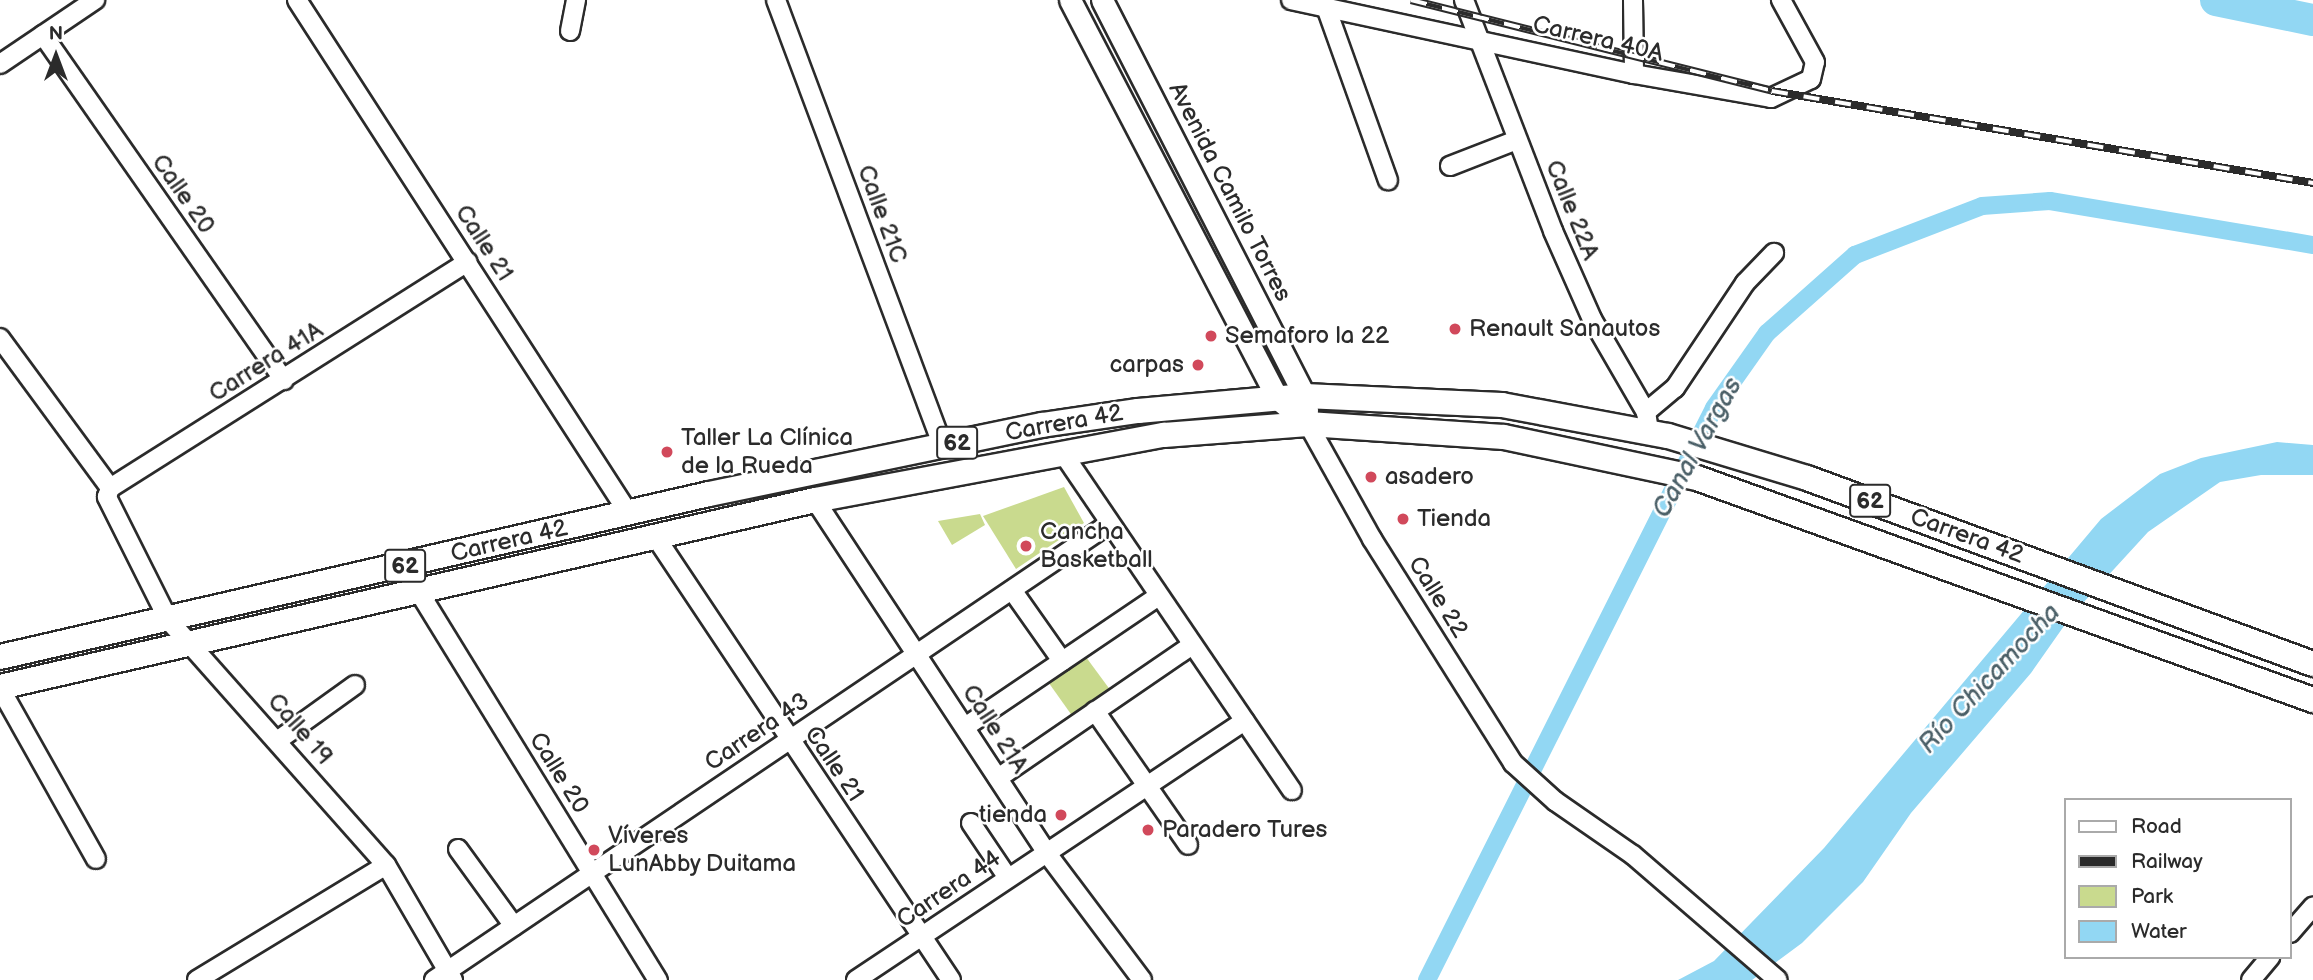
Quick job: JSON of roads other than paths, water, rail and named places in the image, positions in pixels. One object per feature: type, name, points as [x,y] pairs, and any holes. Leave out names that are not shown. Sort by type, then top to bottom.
[{"type":"highway","name":"Carrera 42","points":[[0,657],[169,621],[629,513],[943,446],[1138,411],[1305,396],[1502,405],[1654,427],[2026,558],[2313,664]]},
{"type":"highway","name":"Carrera 42","points":[[0,687],[657,539],[815,500],[1164,435],[1308,424],[1504,437],[1651,466],[1697,478],[2313,700]]},
{"type":"main road","points":[[1070,0],[1278,399],[1308,424]]},
{"type":"main road","name":"Avenida Camilo Torres","points":[[1102,0],[1305,396],[1308,424]]},
{"type":"street","points":[[0,64],[95,0]]},
{"type":"street","name":"Calle 21","points":[[297,0],[629,513]]},
{"type":"street","points":[[570,31],[576,0]]},
{"type":"street","name":"Calle 21C","points":[[776,0],[943,446]]},
{"type":"street","name":"Carrera 40A","points":[[1292,0],[1327,10],[1482,42],[1517,46],[1634,74],[1771,97],[1811,79],[1815,62],[1781,0]]},
{"type":"street","name":"Calle 22A","points":[[1464,0],[1517,140],[1592,319],[1654,427]]},
{"type":"street","points":[[1633,0],[1634,74]]},
{"type":"street","points":[[1327,10],[1388,180]]},
{"type":"street","name":"Calle 20","points":[[43,35],[284,380]]},
{"type":"street","points":[[1450,166],[1517,140]]},
{"type":"street","points":[[1654,427],[1675,388],[1745,283],[1774,253]]},
{"type":"street","name":"Carrera 41A","points":[[110,488],[467,262]]},
{"type":"street","points":[[0,338],[110,488]]},
{"type":"street","name":"Calle 22","points":[[1308,424],[1372,539],[1513,763],[1540,787],[1633,855],[1712,926],[1778,980]]},
{"type":"street","points":[[1062,452],[1157,597],[1292,790]]},
{"type":"street","name":"Calle 19","points":[[110,488],[107,497],[112,510],[169,621],[193,643],[386,865],[445,977]]},
{"type":"street","name":"Calle 21A","points":[[815,500],[1046,852],[1142,980]]},
{"type":"street","name":"Carrera 43","points":[[445,977],[514,926],[1109,524]]},
{"type":"street","name":"Calle 21","points":[[657,539],[789,741],[951,980]]},
{"type":"street","points":[[1012,590],[1062,661]]},
{"type":"street","name":"Calle 20","points":[[419,592],[658,980]]},
{"type":"street","points":[[965,727],[1157,597]]},
{"type":"street","points":[[998,778],[1191,646]]},
{"type":"street","points":[[278,741],[355,685]]},
{"type":"street","points":[[0,687],[96,859]]},
{"type":"street","points":[[1095,711],[1188,845]]},
{"type":"street","name":"Carrera 44","points":[[856,980],[1244,721]]},
{"type":"street","points":[[971,823],[1008,878]]},
{"type":"street","points":[[458,849],[514,926]]},
{"type":"street","points":[[207,977],[386,865]]},
{"type":"street","points":[[2292,931],[2313,906]]},
{"type":"street","points":[[2251,980],[2268,959]]},
{"type":"water","name":"Río Chicamocha","points":[[2277,442],[2313,445],[2313,475],[2261,475],[2220,482],[2148,532],[2071,616],[2031,673],[1911,813],[1863,882],[1802,943],[1752,980],[1678,980],[1714,961],[1824,848],[2101,519],[2160,474],[2201,458]]},
{"type":"waterway","points":[[2216,0],[2313,20]]},
{"type":"waterway","name":"Canal Vargas","points":[[1427,980],[1714,408],[1767,333],[1855,255],[1982,206],[2050,201],[2313,245]]},
{"type":"railway","points":[[1411,0],[1772,91],[2313,183]]},
{"type":"place","name":"Renault Sanautos","points":[[1455,329]]},
{"type":"place","name":"Semaforo la 22","points":[[1211,336]]},
{"type":"place","name":"carpas","points":[[1198,365]]},
{"type":"place","name":"Taller La Clínica de la Rueda","points":[[667,452]]},
{"type":"place","name":"asadero","points":[[1371,477]]},
{"type":"place","name":"Tienda","points":[[1403,519]]},
{"type":"place","name":"Cancha Basketball","points":[[1026,546]]},
{"type":"place","name":"tienda","points":[[1061,815]]},
{"type":"place","name":"Paradero Tures","points":[[1148,830]]},
{"type":"place","name":"Víveres LunAbby Duitama","points":[[594,850]]}]
